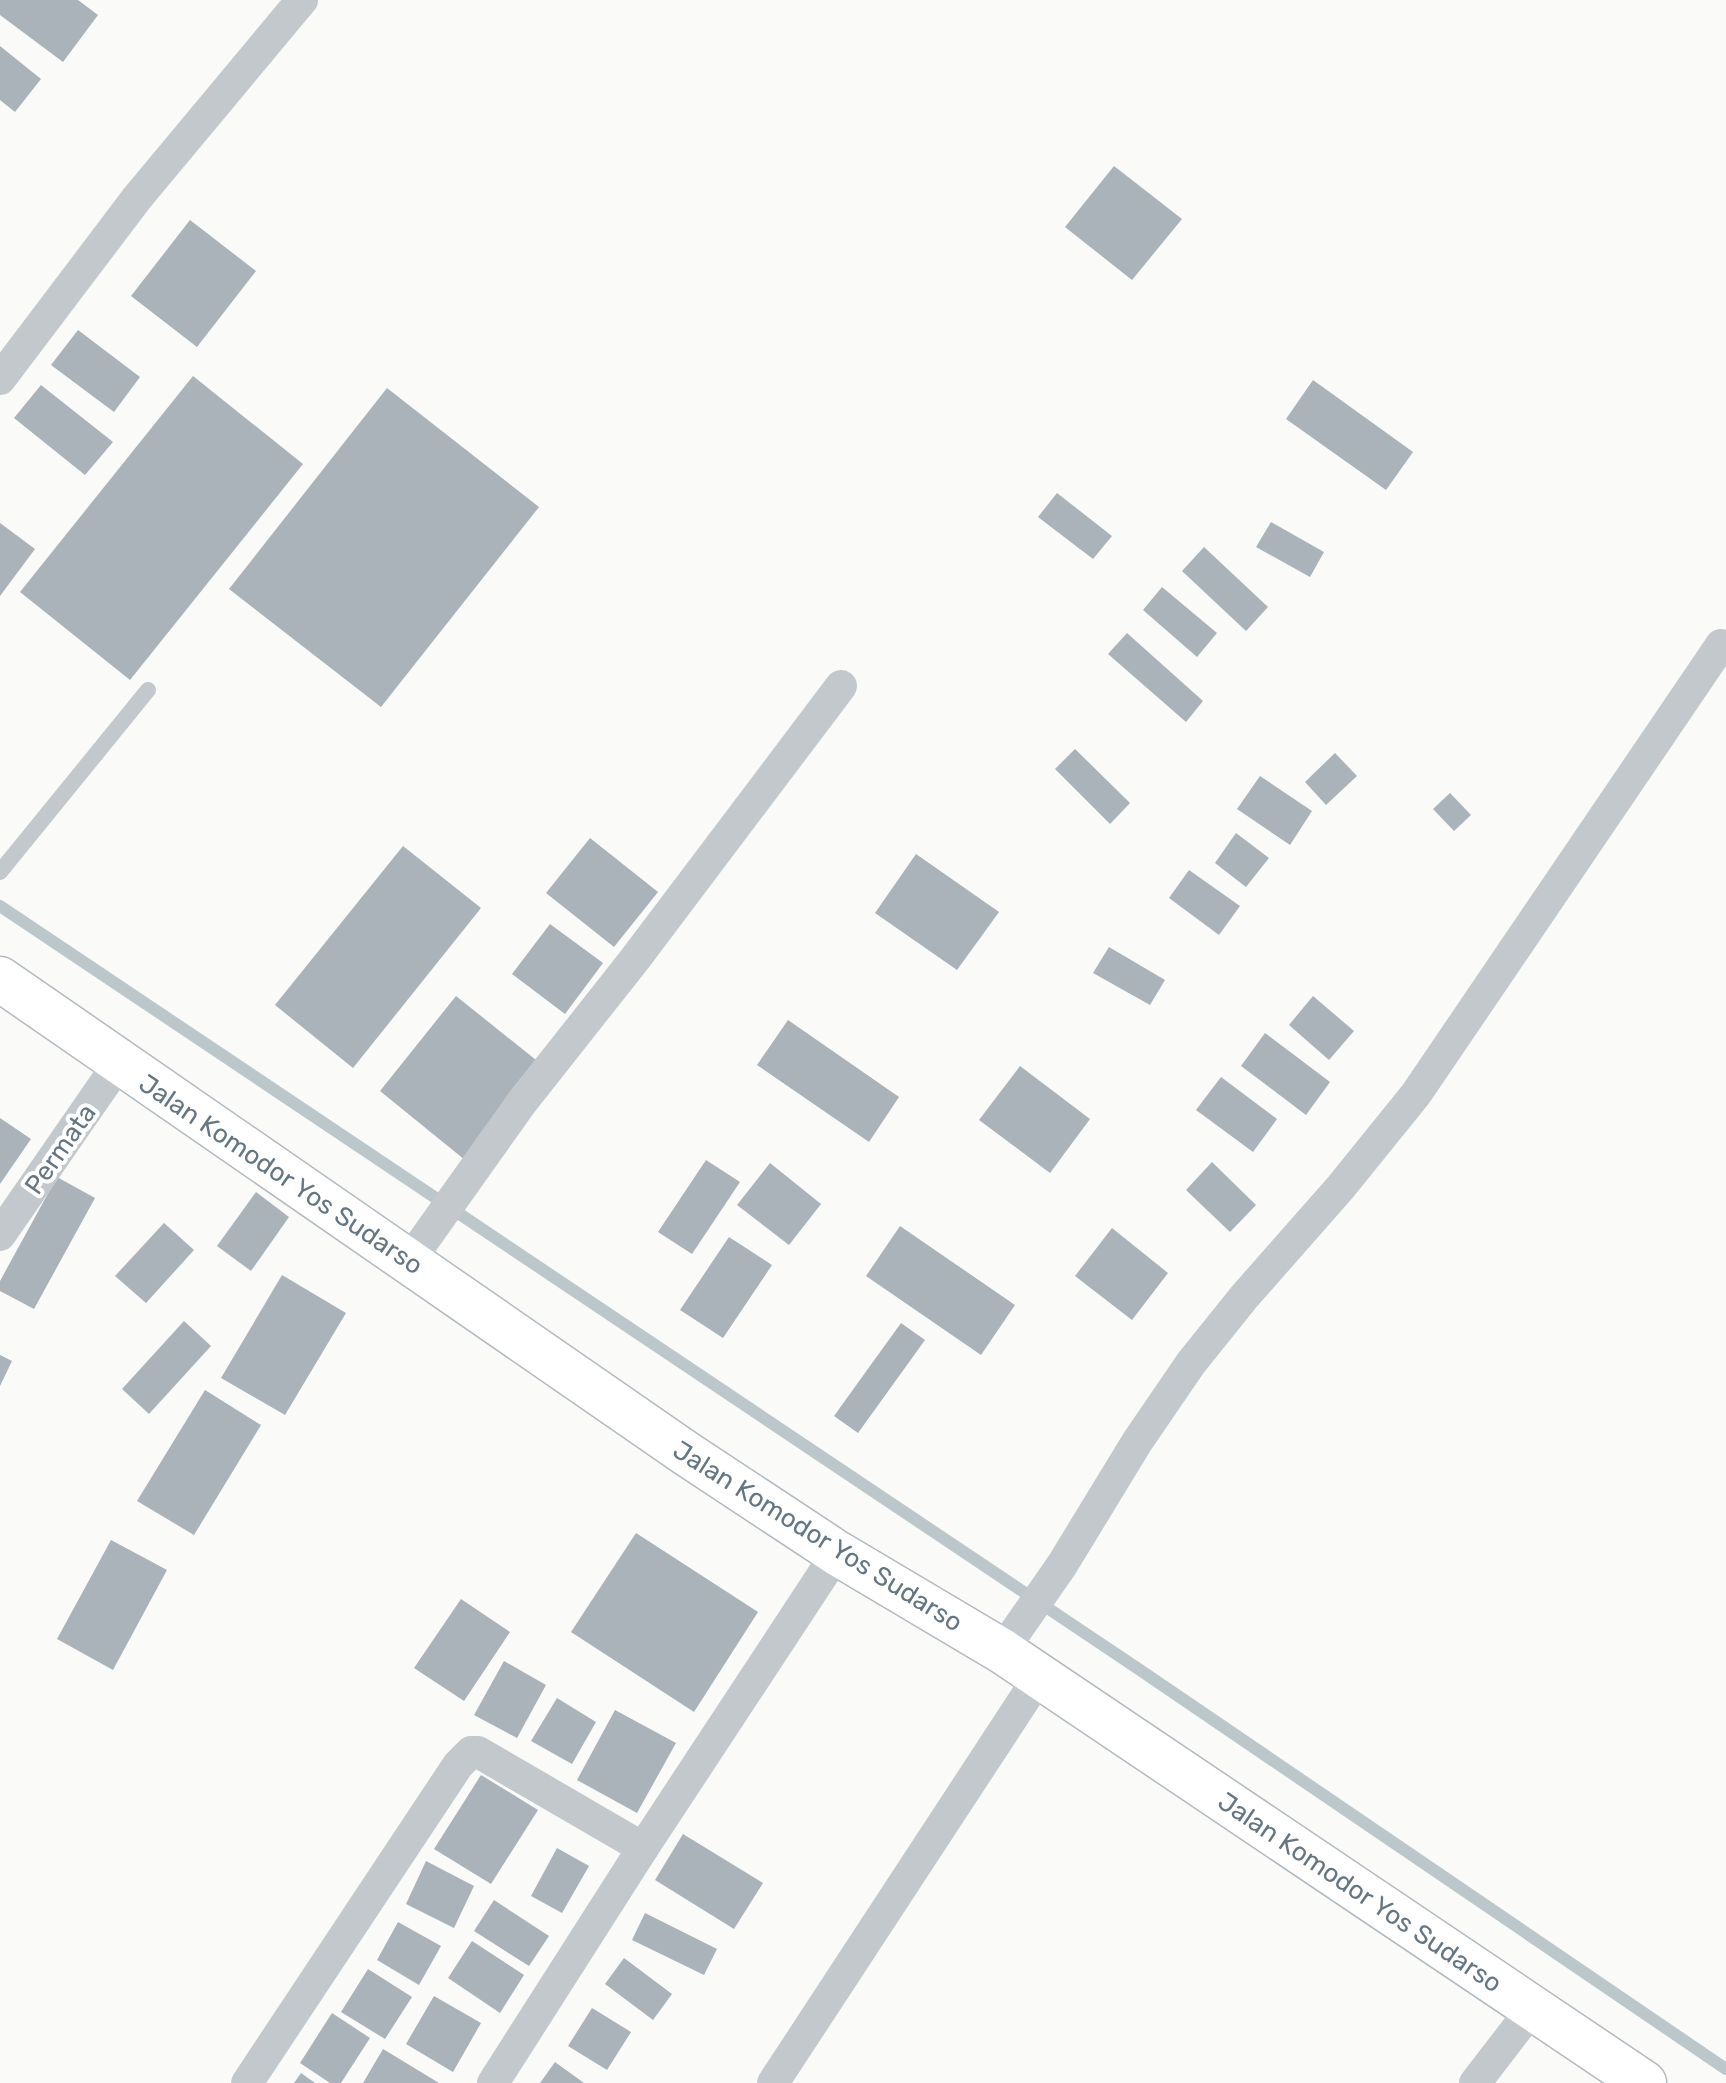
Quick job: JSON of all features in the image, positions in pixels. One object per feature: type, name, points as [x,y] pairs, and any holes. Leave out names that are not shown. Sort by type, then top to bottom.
[{"type":"street","points":[[0,379],[137,198],[302,0]]},
{"type":"street","points":[[1013,1635],[1062,1565],[1137,1442],[1191,1363],[1416,1094],[1721,645]]},
{"type":"street","points":[[420,1245],[522,1102],[626,971],[841,686]]},
{"type":"street","name":"Jalan Komodor Yos Sudarso","points":[[0,979],[119,1063],[420,1245],[674,1445],[837,1553],[1013,1635],[1039,1677],[1644,2083]]},
{"type":"street","name":"Permata","points":[[0,1235],[119,1063]]},
{"type":"street","points":[[493,2083],[837,1553]]},
{"type":"street","points":[[773,2083],[1039,1677]]},
{"type":"street","points":[[247,2083],[458,1765],[471,1752],[478,1752],[643,1848]]},
{"type":"street","points":[[1475,2083],[1532,2009]]},
{"type":"lane","points":[[0,872],[148,690]]},
{"type":"building","points":[[0,0],[78,0],[98,15],[63,62],[0,15]]},
{"type":"building","points":[[0,46],[41,79],[15,112],[0,100]]},
{"type":"building","points":[[1114,166],[1182,219],[1132,280],[1065,227]]},
{"type":"building","points":[[190,220],[256,271],[197,347],[131,296]]},
{"type":"building","points":[[78,330],[140,377],[114,412],[51,365]]},
{"type":"building","points":[[193,376],[303,464],[130,680],[20,592]]},
{"type":"building","points":[[1313,380],[1413,452],[1386,490],[1286,419]]},
{"type":"building","points":[[41,385],[113,442],[85,475],[14,418]]},
{"type":"building","points":[[387,388],[539,507],[381,707],[229,589]]},
{"type":"building","points":[[1057,493],[1112,536],[1093,559],[1038,517]]},
{"type":"building","points":[[1271,522],[1324,552],[1310,577],[1256,547]]},
{"type":"building","points":[[0,523],[35,549],[0,596]]},
{"type":"building","points":[[1204,547],[1268,607],[1246,631],[1182,571]]},
{"type":"building","points":[[1162,587],[1217,633],[1197,657],[1143,610]]},
{"type":"building","points":[[1127,633],[1203,701],[1186,722],[1108,654]]},
{"type":"building","points":[[1075,749],[1130,803],[1110,824],[1055,769]]},
{"type":"building","points":[[1335,753],[1357,776],[1326,805],[1305,782]]},
{"type":"building","points":[[1260,776],[1312,811],[1290,845],[1237,809]]},
{"type":"building","points":[[1450,793],[1471,815],[1454,831],[1433,809]]},
{"type":"building","points":[[1236,833],[1269,858],[1246,887],[1215,863]]},
{"type":"building","points":[[590,838],[658,892],[614,947],[546,893]]},
{"type":"building","points":[[403,846],[481,908],[353,1068],[275,1005]]},
{"type":"building","points":[[916,854],[999,912],[957,970],[875,913]]},
{"type":"building","points":[[1189,870],[1240,906],[1219,935],[1169,898]]},
{"type":"building","points":[[550,924],[603,963],[565,1014],[512,974]]},
{"type":"building","points":[[1109,947],[1165,980],[1150,1005],[1093,973]]},
{"type":"building","points":[[456,996],[541,1064],[465,1160],[380,1091]]},
{"type":"building","points":[[1313,996],[1354,1031],[1329,1060],[1289,1025]]},
{"type":"building","points":[[788,1020],[899,1097],[869,1142],[757,1065]]},
{"type":"building","points":[[1265,1033],[1330,1082],[1306,1115],[1241,1066]]},
{"type":"building","points":[[1020,1066],[1090,1119],[1050,1173],[979,1120]]},
{"type":"building","points":[[1221,1077],[1277,1119],[1253,1152],[1196,1110]]},
{"type":"building","points":[[0,1118],[31,1139],[0,1184]]},
{"type":"building","points":[[706,1160],[740,1182],[692,1254],[658,1232]]},
{"type":"building","points":[[1212,1162],[1256,1205],[1230,1232],[1186,1190]]},
{"type":"building","points":[[770,1163],[821,1204],[789,1245],[737,1205]]},
{"type":"building","points":[[57,1177],[95,1198],[34,1309],[0,1291],[0,1281]]},
{"type":"building","points":[[256,1192],[289,1217],[251,1271],[217,1246]]},
{"type":"building","points":[[164,1223],[194,1250],[146,1303],[115,1276]]},
{"type":"building","points":[[900,1226],[1015,1305],[981,1355],[866,1276]]},
{"type":"building","points":[[1112,1228],[1168,1273],[1132,1320],[1075,1276]]},
{"type":"building","points":[[729,1237],[772,1265],[723,1338],[680,1310]]},
{"type":"building","points":[[282,1275],[346,1313],[285,1415],[221,1378]]},
{"type":"building","points":[[184,1321],[211,1346],[149,1414],[122,1389]]},
{"type":"building","points":[[901,1323],[925,1340],[858,1433],[834,1416]]},
{"type":"building","points":[[0,1355],[12,1361],[0,1386]]},
{"type":"building","points":[[205,1390],[261,1425],[194,1535],[137,1501]]},
{"type":"building","points":[[636,1533],[758,1612],[694,1712],[571,1632]]},
{"type":"building","points":[[111,1540],[167,1570],[113,1670],[57,1639]]},
{"type":"building","points":[[461,1599],[510,1632],[464,1701],[414,1668]]},
{"type":"building","points":[[504,1661],[546,1685],[517,1738],[474,1715]]},
{"type":"building","points":[[557,1698],[596,1722],[572,1764],[531,1741]]},
{"type":"building","points":[[615,1710],[676,1743],[637,1813],[577,1780]]},
{"type":"building","points":[[481,1775],[538,1810],[491,1884],[434,1849]]},
{"type":"building","points":[[683,1834],[763,1883],[734,1929],[655,1880]]},
{"type":"building","points":[[557,1848],[589,1866],[562,1913],[531,1896]]},
{"type":"building","points":[[426,1861],[474,1886],[454,1928],[406,1904]]},
{"type":"building","points":[[494,1900],[549,1936],[529,1966],[474,1931]]},
{"type":"building","points":[[645,1913],[717,1949],[704,1975],[632,1940]]},
{"type":"building","points":[[398,1922],[441,1946],[419,1985],[377,1960]]},
{"type":"building","points":[[472,1941],[524,1975],[500,2013],[448,1978]]},
{"type":"building","points":[[624,1958],[672,1994],[653,2020],[605,1984]]},
{"type":"building","points":[[368,1969],[412,1997],[385,2039],[341,2012]]},
{"type":"building","points":[[434,1996],[481,2023],[453,2072],[406,2044]]},
{"type":"building","points":[[592,2008],[631,2032],[607,2070],[568,2046]]},
{"type":"building","points":[[332,2013],[370,2038],[341,2083],[330,2083],[300,2063]]},
{"type":"building","points":[[383,2049],[439,2083],[363,2083]]},
{"type":"building","points":[[555,2062],[584,2083],[540,2083]]},
{"type":"building","points":[[301,2073],[315,2083],[294,2083]]},
{"type":"waterway","points":[[0,906],[1140,1670],[1726,2069]]}]
